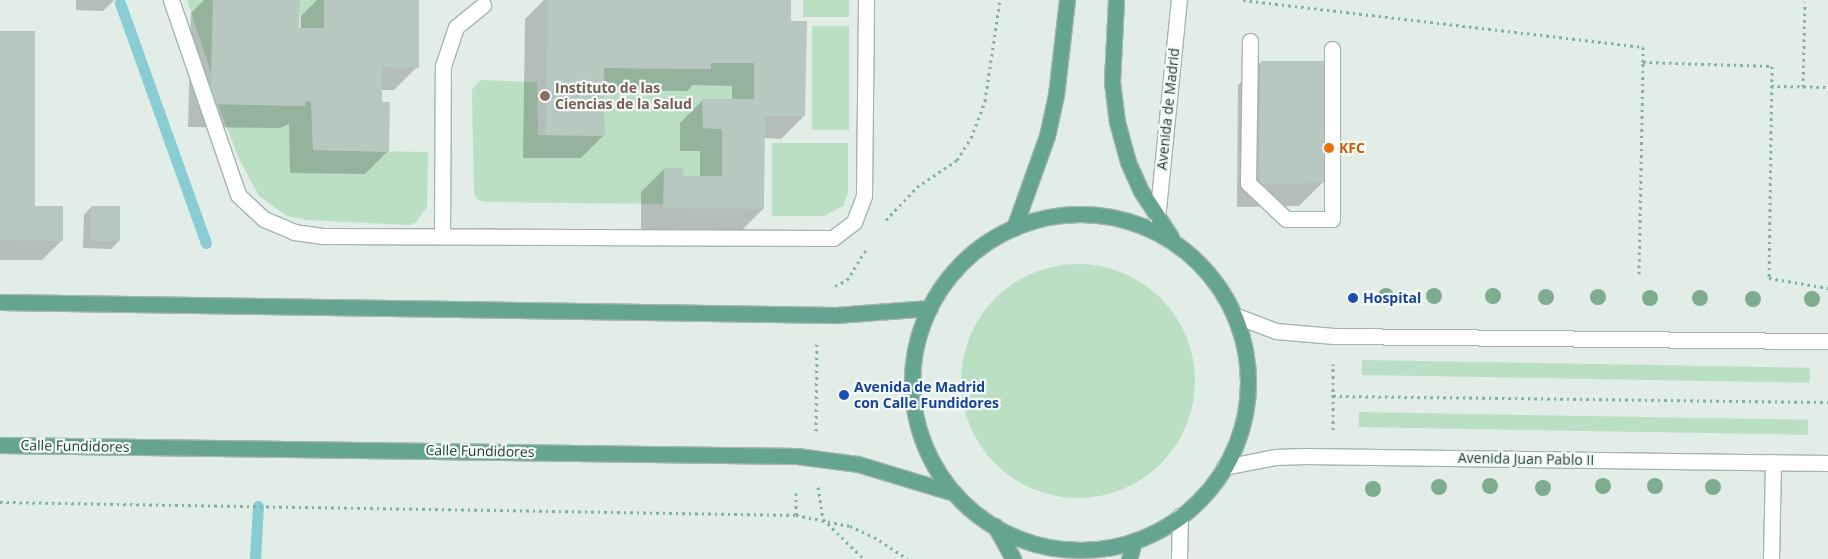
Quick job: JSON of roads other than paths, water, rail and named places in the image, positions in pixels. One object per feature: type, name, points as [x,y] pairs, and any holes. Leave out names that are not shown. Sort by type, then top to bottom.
[{"type":"main road","points":[[1014,228],[1047,136],[1061,63],[1067,0]]},
{"type":"main road","name":"Avenida de Madrid","points":[[1116,0],[1112,82],[1117,122],[1128,162],[1157,219],[1176,244],[1210,276],[1234,315],[1245,353],[1247,392],[1240,432],[1224,468],[1200,499],[1180,516],[1134,541],[1095,549],[1056,548],[1030,542],[994,526],[954,493],[926,448],[913,398],[914,358],[930,308],[960,265],[985,244],[1014,228],[1065,215],[1104,216],[1142,226],[1176,244]]},
{"type":"main road","points":[[0,302],[836,315],[930,308]]},
{"type":"main road","name":"Calle Fundidores","points":[[0,445],[797,456],[858,464],[954,493]]},
{"type":"main road","name":"Avenida de Madrid","points":[[994,526],[1012,559]]},
{"type":"main road","points":[[1129,559],[1134,541]]},
{"type":"street","points":[[171,0],[238,195],[249,208],[294,232],[324,236],[832,238],[854,222],[864,196],[866,0]]},
{"type":"street","name":"Avenida de Madrid","points":[[1157,219],[1179,0]]},
{"type":"street","points":[[442,236],[443,66],[456,28],[483,5]]},
{"type":"street","points":[[1250,41],[1248,183],[1286,219],[1332,219],[1332,49]]},
{"type":"street","points":[[1234,315],[1276,331],[1334,336],[1828,341]]},
{"type":"street","name":"Avenida Juan Pablo II","points":[[1224,468],[1276,457],[1332,456],[1828,463]]},
{"type":"street","points":[[1772,559],[1774,462]]},
{"type":"street","points":[[1179,559],[1180,516]]},
{"type":"waterway","points":[[120,3],[206,243]]},
{"type":"waterway","points":[[255,559],[258,506]]},
{"type":"place","name":"Instituto de las Ciencias de la Salud","points":[[545,96]]},
{"type":"place","name":"KFC","points":[[1329,148]]},
{"type":"place","name":"Hospital","points":[[1353,298]]},
{"type":"place","name":"Avenida de Madrid con Calle Fundidores","points":[[844,395]]}]
